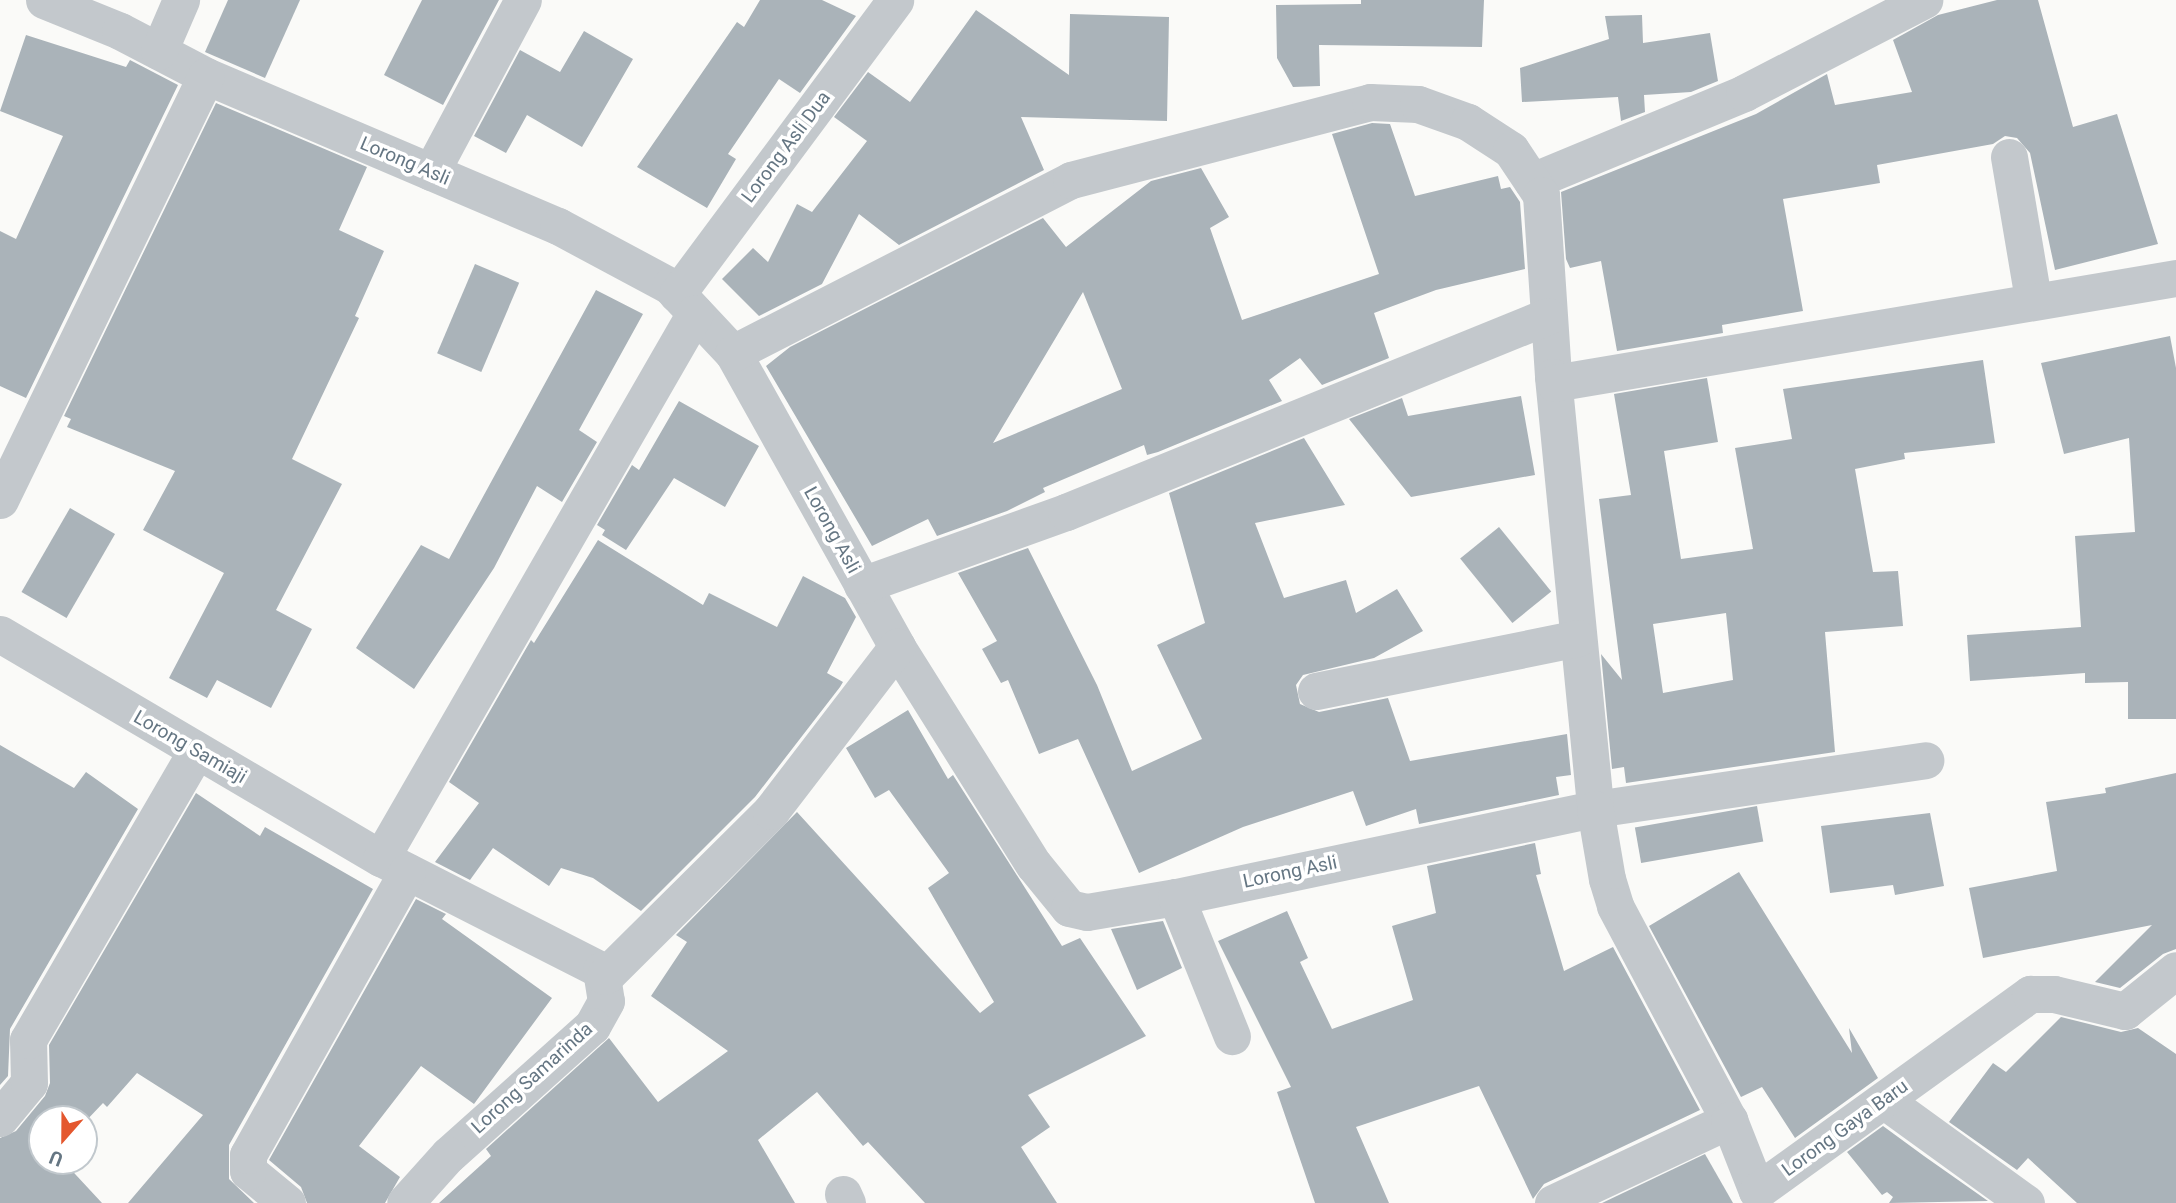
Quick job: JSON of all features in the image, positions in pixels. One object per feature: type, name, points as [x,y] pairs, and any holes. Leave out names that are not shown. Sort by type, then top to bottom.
[{"type":"street","name":"Lorong Asli","points":[[44,0],[159,51],[206,76],[558,226],[686,303],[733,353],[897,647],[1034,865],[1069,908],[1087,912],[1176,897],[1595,809],[1925,760]]},
{"type":"street","points":[[159,51],[181,0]]},
{"type":"street","points":[[431,172],[523,0]]},
{"type":"street","name":"Lorong Asli Dua","points":[[287,1203],[248,1171],[248,1155],[394,865],[686,303],[895,0]]},
{"type":"street","points":[[1532,181],[1744,93],[1924,0]]},
{"type":"street","points":[[0,500],[206,76]]},
{"type":"street","name":"Lorong Gaya Baru","points":[[733,353],[1071,180],[1370,102],[1418,104],[1468,122],[1511,150],[1541,195],[1548,316],[1595,809],[1615,906],[1728,1120],[1755,1197],[2030,994],[2053,994],[2126,1011],[2176,970]]},
{"type":"street","points":[[2009,157],[2033,299]]},
{"type":"street","points":[[1554,383],[2033,299],[2176,278]]},
{"type":"street","points":[[862,584],[1066,512],[1548,316]]},
{"type":"street","name":"Lorong Samiaji","points":[[0,634],[394,865]]},
{"type":"street","points":[[1317,691],[1578,638]]},
{"type":"street","points":[[394,865],[589,962],[605,976],[771,811],[897,647]]},
{"type":"street","points":[[0,1118],[29,1083],[29,1040],[196,751]]},
{"type":"street","points":[[1176,897],[1232,1036]]},
{"type":"street","name":"Lorong Samarinda","points":[[405,1203],[448,1155],[592,1026],[606,1000],[605,976]]},
{"type":"street","points":[[1885,1101],[2026,1203]]},
{"type":"street","points":[[1553,1203],[1728,1120]]},
{"type":"building","points":[[228,0],[300,0],[265,78],[205,52]]},
{"type":"building","points":[[422,0],[499,0],[443,105],[384,75]]},
{"type":"building","points":[[760,0],[822,0],[856,16],[800,93],[779,79],[728,154],[736,159],[707,208],[637,167],[737,22],[744,27]]},
{"type":"building","points":[[1361,0],[1484,0],[1482,47],[1319,45],[1320,86],[1293,87],[1277,58],[1276,5],[1361,4]]},
{"type":"building","points":[[1997,0],[2038,0],[2073,127],[2117,114],[2158,244],[2055,270],[2030,153],[2017,138],[2005,136],[1993,144],[1877,165],[1880,183],[1783,199],[1803,311],[1722,325],[1723,333],[1617,351],[1601,261],[1570,268],[1566,259],[1561,192],[1756,114],[1827,74],[1835,105],[1912,92],[1893,40],[1938,15]]},
{"type":"building","points":[[976,10],[1069,75],[1070,14],[1169,17],[1167,121],[1021,117],[1044,170],[899,245],[859,214],[822,284],[759,316],[722,279],[753,248],[768,262],[797,204],[812,212],[867,141],[834,117],[868,72],[910,102]]},
{"type":"building","points":[[1642,15],[1643,43],[1710,33],[1718,81],[1691,92],[1644,95],[1645,112],[1621,121],[1618,97],[1522,102],[1520,68],[1609,39],[1605,16]]},
{"type":"building","points":[[584,31],[633,59],[582,147],[527,115],[506,153],[474,136],[520,50],[560,72]]},
{"type":"building","points":[[26,35],[126,67],[130,60],[178,85],[26,398],[0,386],[0,231],[16,239],[63,136],[0,111]]},
{"type":"building","points":[[216,103],[367,167],[339,230],[384,251],[355,316],[359,318],[292,459],[342,484],[276,610],[312,629],[271,708],[217,680],[207,698],[169,678],[224,573],[143,530],[175,471],[67,427],[71,419],[64,416]]},
{"type":"building","points":[[1372,123],[1390,124],[1415,196],[1498,176],[1501,189],[1510,187],[1520,202],[1525,269],[1436,290],[1374,313],[1389,358],[1322,385],[1300,358],[1269,380],[1282,401],[1158,452],[1147,455],[1144,445],[1043,488],[1045,492],[1007,511],[937,536],[928,519],[872,546],[766,366],[790,347],[1043,218],[1066,247],[1151,181],[1201,168],[1229,217],[1210,228],[1242,320],[1379,274],[1332,134]],"holes":[[[1083,292],[1122,389],[993,443]]]},
{"type":"building","points":[[475,264],[519,283],[481,372],[437,353]]},
{"type":"building","points":[[596,290],[643,314],[579,430],[597,442],[562,502],[537,486],[494,568],[414,689],[356,648],[421,545],[449,559]]},
{"type":"building","points":[[2170,336],[2176,368],[2176,719],[2128,719],[2128,682],[2085,683],[2085,673],[1970,681],[1967,635],[2081,627],[2075,536],[2135,532],[2129,438],[2064,454],[2041,363]]},
{"type":"building","points":[[1983,360],[1995,443],[1904,453],[1905,459],[1855,469],[1873,572],[1898,571],[1903,626],[1825,632],[1835,752],[1626,783],[1624,767],[1612,769],[1601,654],[1622,680],[1599,499],[1631,495],[1614,394],[1707,378],[1718,442],[1664,451],[1681,559],[1753,549],[1735,448],[1792,439],[1783,389]],"holes":[[[1726,613],[1733,680],[1663,693],[1653,624]]]},
{"type":"building","points":[[1521,396],[1535,475],[1411,497],[1349,419],[1402,398],[1408,416]]},
{"type":"building","points":[[679,401],[759,446],[725,507],[674,478],[626,550],[602,535],[605,530],[597,525],[632,465],[639,470]]},
{"type":"building","points":[[1304,438],[1345,505],[1255,523],[1284,598],[1346,580],[1356,613],[1397,589],[1423,631],[1374,658],[1303,675],[1296,685],[1300,704],[1319,712],[1388,698],[1410,761],[1567,734],[1571,775],[1556,777],[1559,795],[1419,824],[1416,809],[1366,826],[1353,791],[1243,827],[1139,873],[1078,739],[1039,754],[1008,680],[1001,683],[982,649],[997,641],[958,573],[1028,548],[1097,685],[1132,771],[1202,739],[1157,645],[1205,623],[1169,493]]},
{"type":"building","points":[[70,508],[115,534],[67,618],[22,592]]},
{"type":"building","points":[[1499,527],[1551,592],[1512,623],[1460,558]]},
{"type":"building","points":[[598,540],[703,605],[709,593],[777,627],[803,576],[845,598],[856,617],[827,673],[843,682],[840,687],[755,797],[641,911],[593,878],[561,868],[549,886],[493,848],[470,880],[435,862],[479,803],[449,782],[531,640],[534,643]]},
{"type":"building","points":[[908,710],[948,779],[953,775],[1062,946],[1080,938],[1146,1036],[1028,1095],[1050,1127],[1021,1147],[1057,1203],[925,1203],[868,1142],[863,1146],[817,1092],[758,1140],[795,1203],[439,1203],[491,1156],[486,1149],[609,1038],[658,1102],[728,1051],[651,996],[687,942],[676,935],[797,812],[980,1013],[994,1002],[928,888],[949,873],[889,790],[875,798],[846,748]]},
{"type":"building","points":[[0,745],[74,788],[86,772],[138,809],[10,1029],[8,1076],[0,1085]]},
{"type":"building","points":[[2176,773],[2176,949],[2163,954],[2120,988],[2095,982],[2152,925],[1983,958],[1969,888],[2057,871],[2046,802],[2106,793],[2105,788]]},
{"type":"building","points":[[196,793],[260,836],[265,827],[373,889],[229,1145],[229,1179],[254,1203],[128,1203],[203,1115],[137,1073],[107,1107],[103,1103],[98,1108],[98,1105],[38,1105],[50,1083],[49,1045]]},
{"type":"building","points":[[1757,806],[1763,841],[1641,863],[1635,828]]},
{"type":"building","points":[[1930,813],[1944,886],[1895,895],[1893,885],[1830,893],[1821,826]]},
{"type":"building","points":[[1535,843],[1541,874],[1536,875],[1564,971],[1613,947],[1700,1110],[1544,1184],[1533,1199],[1479,1086],[1356,1127],[1389,1203],[1315,1203],[1277,1092],[1291,1087],[1218,941],[1287,911],[1308,958],[1300,962],[1332,1029],[1413,1000],[1392,926],[1436,913],[1427,866]]},
{"type":"building","points":[[1739,872],[1852,1053],[1849,1028],[1878,1078],[1795,1138],[1762,1087],[1741,1097],[1649,926]]},
{"type":"building","points":[[416,899],[446,914],[442,919],[552,998],[474,1104],[421,1066],[359,1146],[400,1177],[385,1203],[307,1203],[301,1187],[269,1160]]},
{"type":"building","points":[[1163,921],[1182,968],[1137,990],[1111,929]]},
{"type":"building","points":[[2061,1017],[2121,1032],[2138,1028],[2176,1054],[2176,1203],[2077,1203],[2028,1158],[2017,1170],[1949,1122],[1993,1063],[2006,1072]]},
{"type":"building","points":[[28,1117],[28,1175],[76,1175],[102,1203],[0,1203],[0,1138],[16,1131]]},
{"type":"building","points":[[1883,1126],[1988,1201],[1889,1203],[1893,1197],[1887,1192],[1882,1195],[1847,1152]]},
{"type":"building","points":[[1705,1154],[1733,1203],[1602,1203]]}]
